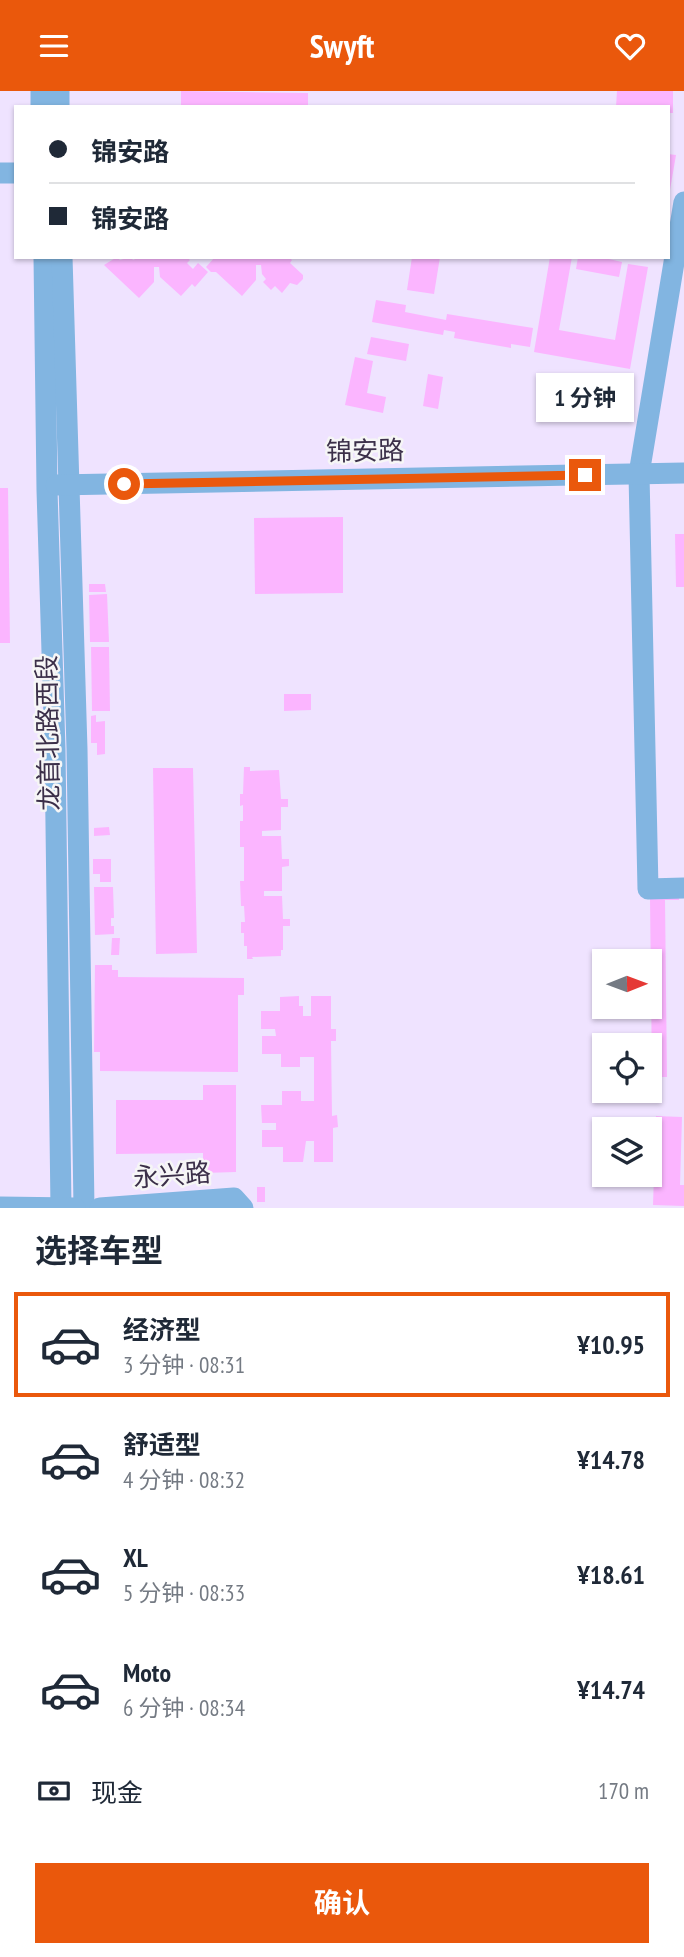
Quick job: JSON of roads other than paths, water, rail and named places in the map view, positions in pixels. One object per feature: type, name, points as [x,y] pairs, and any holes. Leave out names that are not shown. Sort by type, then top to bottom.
[{"type":"street","points":[[684,202],[639,474],[648,889],[684,888]]},
{"type":"street","name":"龙首北路西段","points":[[44,259],[47,485],[66,1207]]},
{"type":"street","name":"龙首北路西段","points":[[62,259],[78,749],[84,1208]]},
{"type":"street","name":"锦安路","points":[[47,485],[684,473]]},
{"type":"street","name":"永兴路","points":[[100,1208],[234,1198],[243,1208]]},
{"type":"street","points":[[0,1207],[66,1207]]}]
